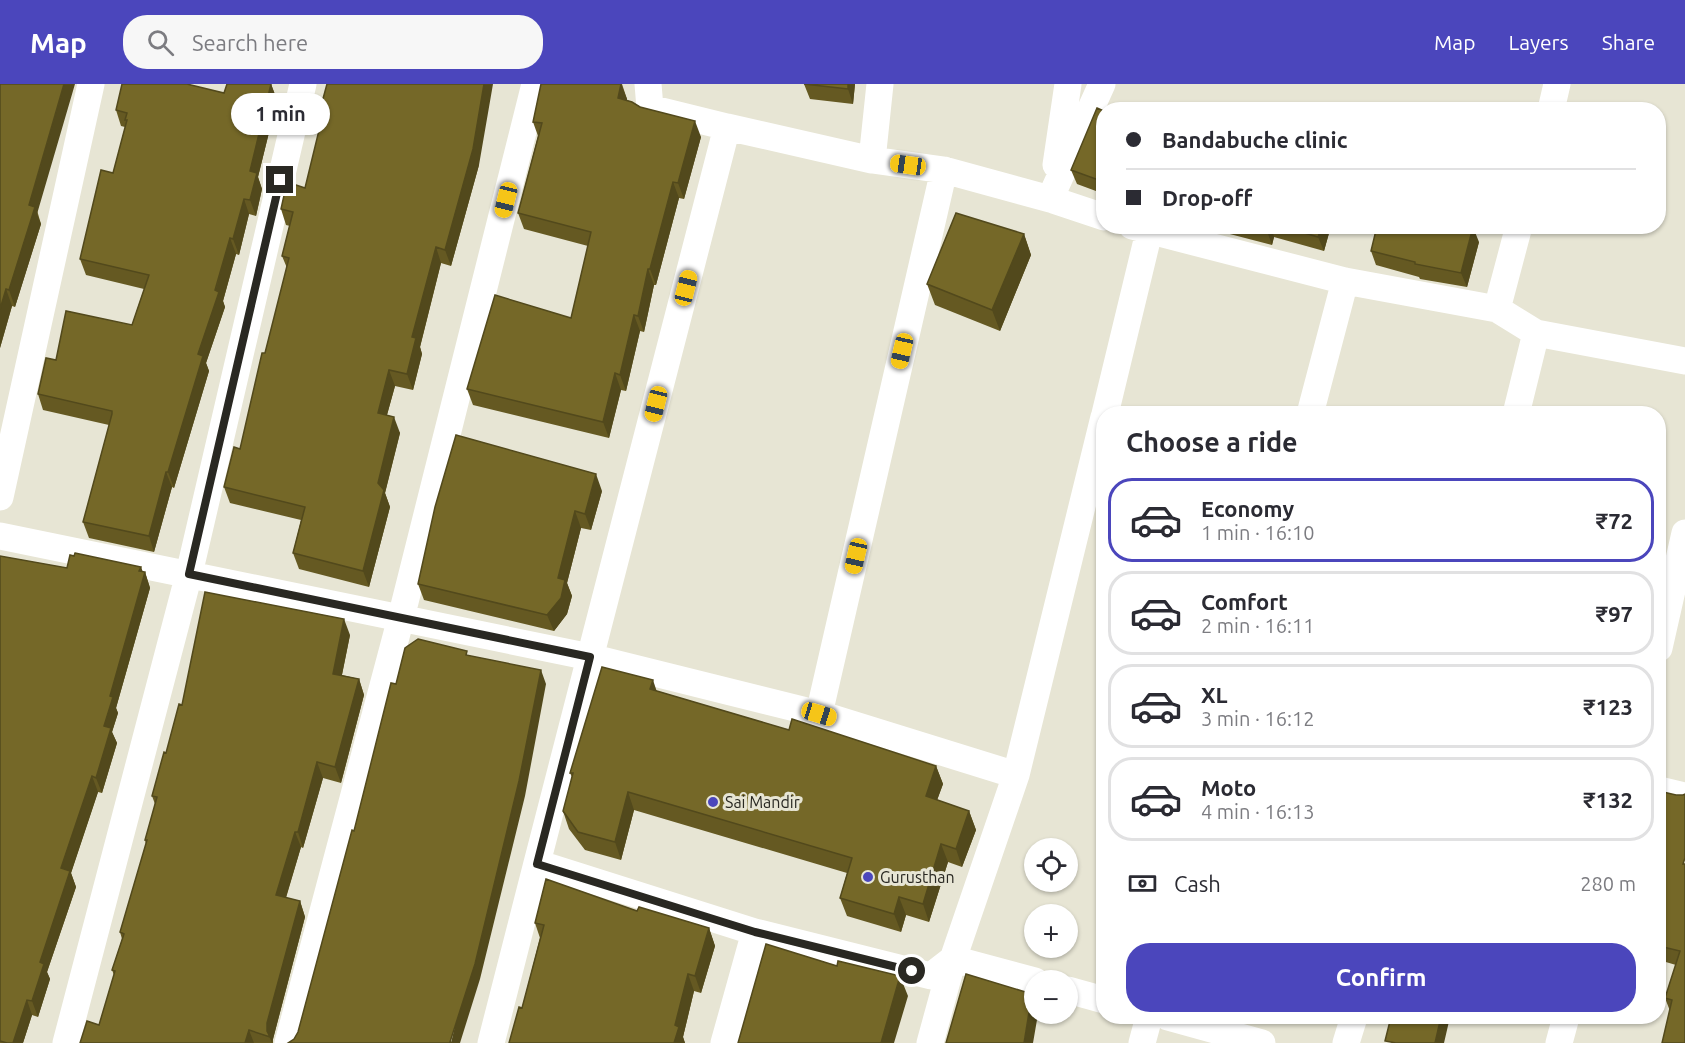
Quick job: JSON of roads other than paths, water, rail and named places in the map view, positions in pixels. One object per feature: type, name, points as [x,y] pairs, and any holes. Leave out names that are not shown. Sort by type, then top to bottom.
[{"type":"street","points":[[0,497],[91,84]]},
{"type":"street","points":[[288,1043],[401,618],[535,84]]},
{"type":"street","points":[[648,84],[650,108],[872,160],[944,170],[1050,199],[1096,214]]},
{"type":"street","points":[[872,160],[880,84]]},
{"type":"street","points":[[1050,199],[1068,84]]},
{"type":"street","points":[[1050,199],[1102,84]]},
{"type":"street","points":[[1553,102],[1557,84]]},
{"type":"street","points":[[66,1043],[189,574],[295,85]]},
{"type":"street","points":[[491,1043],[727,127]]},
{"type":"street","points":[[819,714],[944,170]]},
{"type":"street","points":[[1106,406],[1140,234]]},
{"type":"street","points":[[1161,234],[1345,281],[1497,309],[1536,333],[1685,361]]},
{"type":"street","points":[[1497,309],[1517,234]]},
{"type":"street","points":[[1312,406],[1345,281]]},
{"type":"street","points":[[1518,406],[1536,333]]},
{"type":"street","points":[[930,1043],[953,959],[1016,775],[1096,448]]},
{"type":"street","points":[[1666,617],[1685,533]]},
{"type":"street","points":[[0,536],[590,657],[819,714],[1016,775]]},
{"type":"street","points":[[1666,792],[1685,796]]},
{"type":"street","points":[[537,864],[755,932],[931,976],[953,959]]},
{"type":"street","points":[[724,1043],[755,932]]},
{"type":"street","points":[[953,959],[1024,978]]},
{"type":"street","points":[[1078,993],[1096,998]]},
{"type":"street","points":[[1142,1043],[1147,1024]]},
{"type":"street","points":[[1193,1024],[1262,1043]]},
{"type":"street","points":[[1347,1043],[1352,1024]]},
{"type":"street","points":[[1559,1043],[1564,1024]]},
{"type":"place","name":"Sai Mandir","points":[[713,802]]},
{"type":"place","name":"Gurusthan","points":[[868,877]]}]
